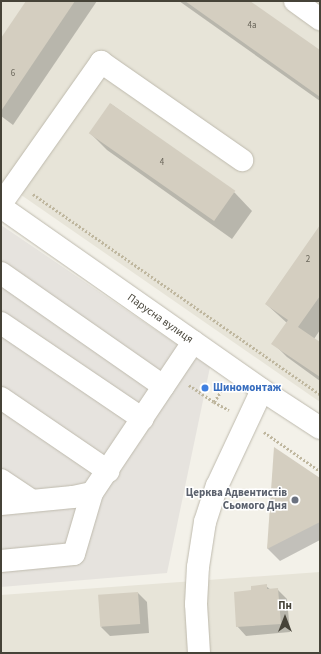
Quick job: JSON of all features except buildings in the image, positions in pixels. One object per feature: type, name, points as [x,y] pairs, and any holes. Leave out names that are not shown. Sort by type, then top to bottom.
[{"type":"street","points":[[295,1],[320,19]]},
{"type":"street","points":[[1,204],[102,62],[242,160]]},
{"type":"street","name":"Парусна вулиця","points":[[1,207],[192,342],[320,428]]},
{"type":"street","points":[[1,273],[163,386]]},
{"type":"street","points":[[1,323],[143,419]]},
{"type":"street","points":[[1,560],[74,554],[92,493],[143,419],[192,342]]},
{"type":"street","points":[[199,653],[198,567],[205,522],[217,486],[262,390]]},
{"type":"street","points":[[1,398],[108,471]]},
{"type":"street","points":[[1,480],[32,501]]},
{"type":"street","points":[[1,504],[92,493]]},
{"type":"path","points":[[16,182],[320,394]]},
{"type":"path","points":[[214,402],[248,420],[320,471]]},
{"type":"shaded area","points":[[1,1],[320,1],[320,402],[1,181]]},
{"type":"shaded area","points":[[1,225],[210,367],[167,573],[1,587]]},
{"type":"shaded area","points":[[320,572],[320,653],[1,653],[1,595]]},
{"type":"place","name":"Шиномонтаж","points":[[205,388]]},
{"type":"place","name":"Церква Адвентистів Сьомого Дня","points":[[295,500]]}]
